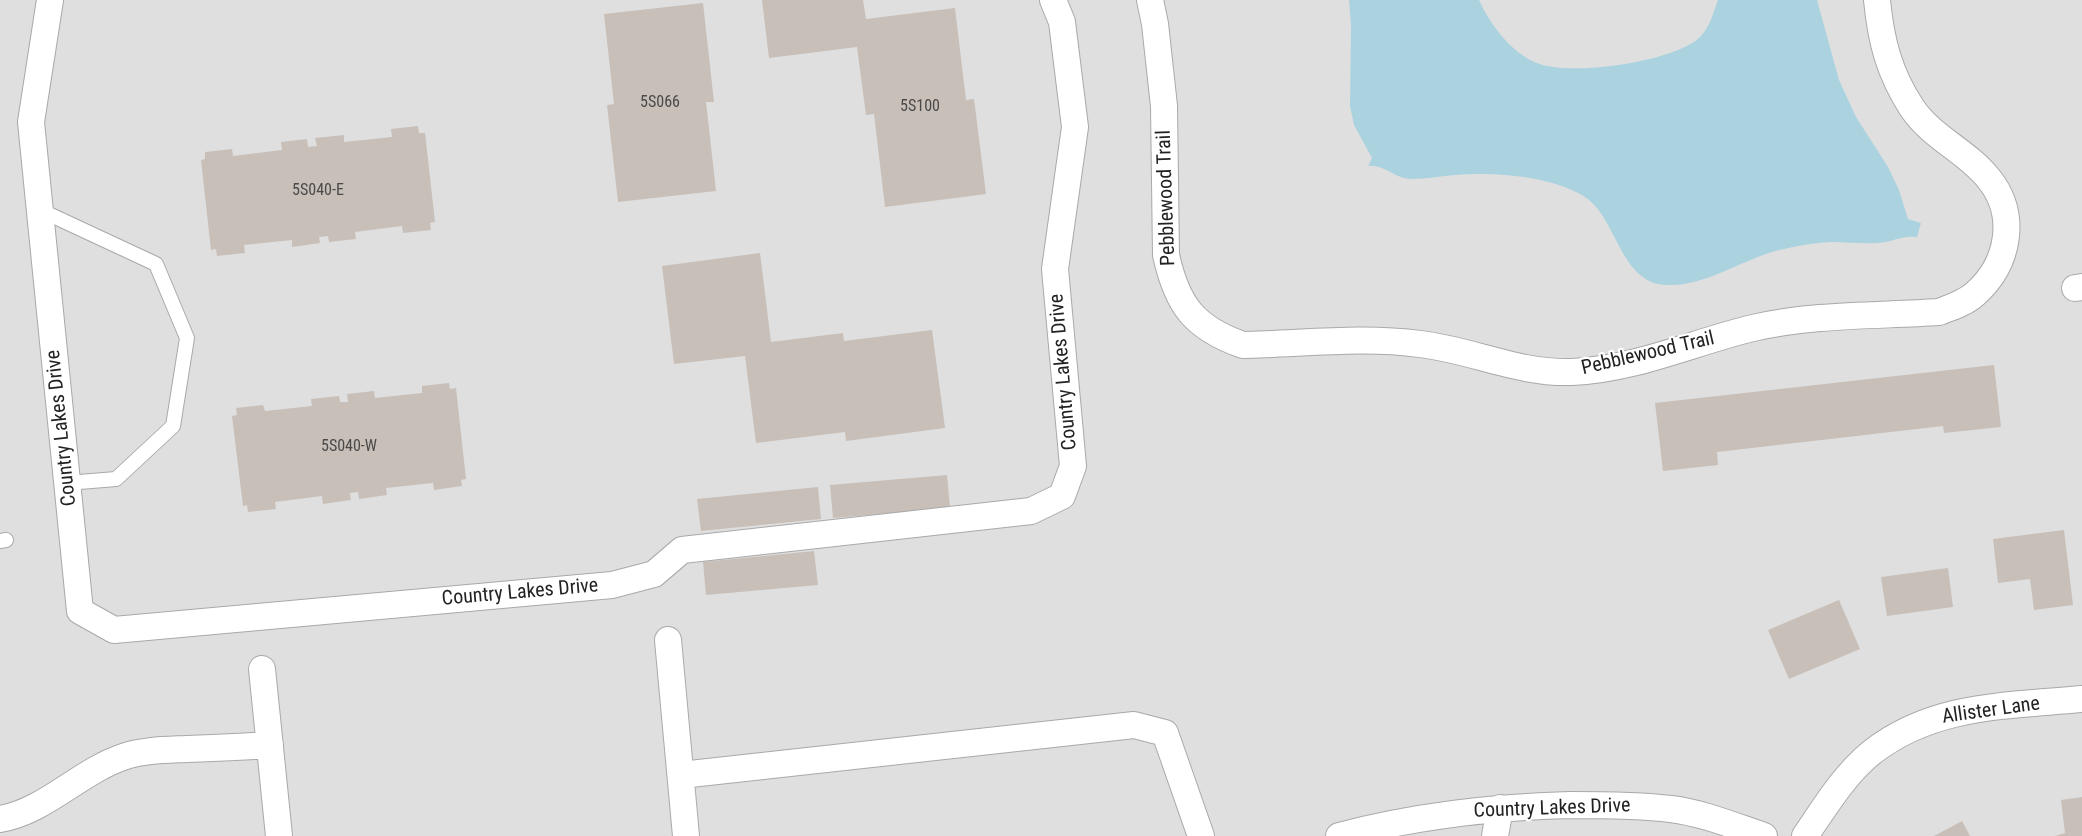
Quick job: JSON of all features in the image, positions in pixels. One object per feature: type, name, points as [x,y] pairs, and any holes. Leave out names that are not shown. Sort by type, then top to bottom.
[{"type":"street","name":"Country Lakes Drive","points":[[50,0],[31,122],[80,611],[114,630],[612,585],[654,574],[682,550],[1032,511],[1062,496],[1073,466],[1055,269],[1075,127],[1062,22],[1053,0]]},
{"type":"street","name":"Pebblewood Trail","points":[[1150,0],[1155,24],[1164,106],[1166,255],[1170,276],[1182,303],[1202,324],[1225,339],[1243,345],[1373,339],[1457,350],[1510,365],[1544,371],[1574,372],[1629,363],[1752,328],[1783,322],[1939,312],[1976,294],[2002,257],[2007,234],[2006,216],[2000,196],[1988,178],[1933,134],[1913,110],[1897,82],[1885,53],[1877,0]]},
{"type":"street","points":[[668,640],[686,836]]},
{"type":"street","points":[[262,669],[279,836]]},
{"type":"street","name":"Allister Lane","points":[[1805,836],[1841,784],[1870,754],[1923,723],[1963,711],[2082,699]]},
{"type":"street","points":[[681,775],[1134,725],[1165,733],[1201,836]]},
{"type":"street","points":[[0,819],[13,817],[40,805],[91,771],[123,756],[153,751],[270,745]]},
{"type":"street","name":"Country Lakes Drive","points":[[1339,836],[1376,826],[1482,810],[1618,804],[1673,809],[1764,836]]},
{"type":"street","points":[[1495,836],[1500,808]]},
{"type":"lane","points":[[40,210],[156,264],[187,338],[173,426],[116,479],[67,483]]},
{"type":"shaded area","points":[[0,0],[2082,0],[2082,836],[0,836]]},
{"type":"water","points":[[1349,0],[1479,0],[1502,37],[1527,58],[1552,67],[1596,68],[1646,60],[1687,46],[1700,37],[1706,29],[1718,0],[1817,0],[1839,80],[1856,117],[1888,167],[1899,190],[1908,219],[1921,223],[1917,237],[1878,243],[1832,242],[1792,247],[1769,253],[1705,279],[1679,285],[1665,285],[1650,281],[1638,273],[1628,261],[1596,207],[1585,197],[1571,190],[1540,180],[1505,175],[1472,174],[1405,178],[1379,167],[1368,166],[1372,158],[1354,125],[1350,106]]},
{"type":"building","points":[[762,0],[863,0],[866,19],[955,8],[966,100],[974,99],[986,194],[885,207],[874,114],[866,115],[857,47],[769,58]]},
{"type":"building","points":[[703,3],[714,102],[706,102],[716,191],[618,202],[607,105],[614,104],[604,14]]},
{"type":"building","points":[[418,126],[419,133],[425,133],[435,222],[430,223],[431,230],[403,233],[402,226],[355,232],[356,239],[329,242],[328,236],[319,237],[320,243],[292,247],[292,240],[244,245],[245,253],[217,256],[216,249],[211,250],[201,160],[205,159],[205,152],[232,149],[233,156],[282,150],[281,142],[307,139],[308,147],[317,146],[315,138],[344,135],[344,142],[392,137],[391,129]]},
{"type":"building","points":[[760,253],[771,342],[843,333],[844,341],[932,330],[945,428],[846,441],[845,432],[756,443],[745,356],[674,364],[662,266]]},
{"type":"building","points":[[1994,365],[2001,427],[1944,433],[1943,426],[1717,452],[1718,465],[1663,471],[1655,403]]},
{"type":"building","points":[[449,383],[450,389],[456,388],[466,479],[461,480],[462,486],[434,490],[433,483],[386,488],[387,495],[359,499],[358,492],[350,493],[351,500],[323,504],[322,496],[275,502],[276,509],[248,512],[247,505],[243,506],[232,416],[237,415],[236,408],[263,405],[265,411],[312,406],[311,399],[339,396],[340,402],[348,402],[347,394],[374,391],[375,398],[422,393],[422,386]]},
{"type":"building","points":[[947,475],[950,508],[833,518],[830,485]]},
{"type":"building","points":[[818,487],[821,519],[701,531],[697,499]]},
{"type":"building","points":[[2064,530],[2073,605],[2034,610],[2030,579],[1998,583],[1993,539]]},
{"type":"building","points":[[814,551],[818,585],[706,595],[703,562]]},
{"type":"building","points":[[1948,568],[1953,607],[1887,616],[1881,577]]},
{"type":"building","points":[[1839,600],[1860,649],[1789,679],[1768,630]]},
{"type":"building","points":[[2082,797],[2082,836],[2055,836],[2065,833],[2061,800]]},
{"type":"building","points":[[1962,821],[1970,836],[1934,836]]}]
